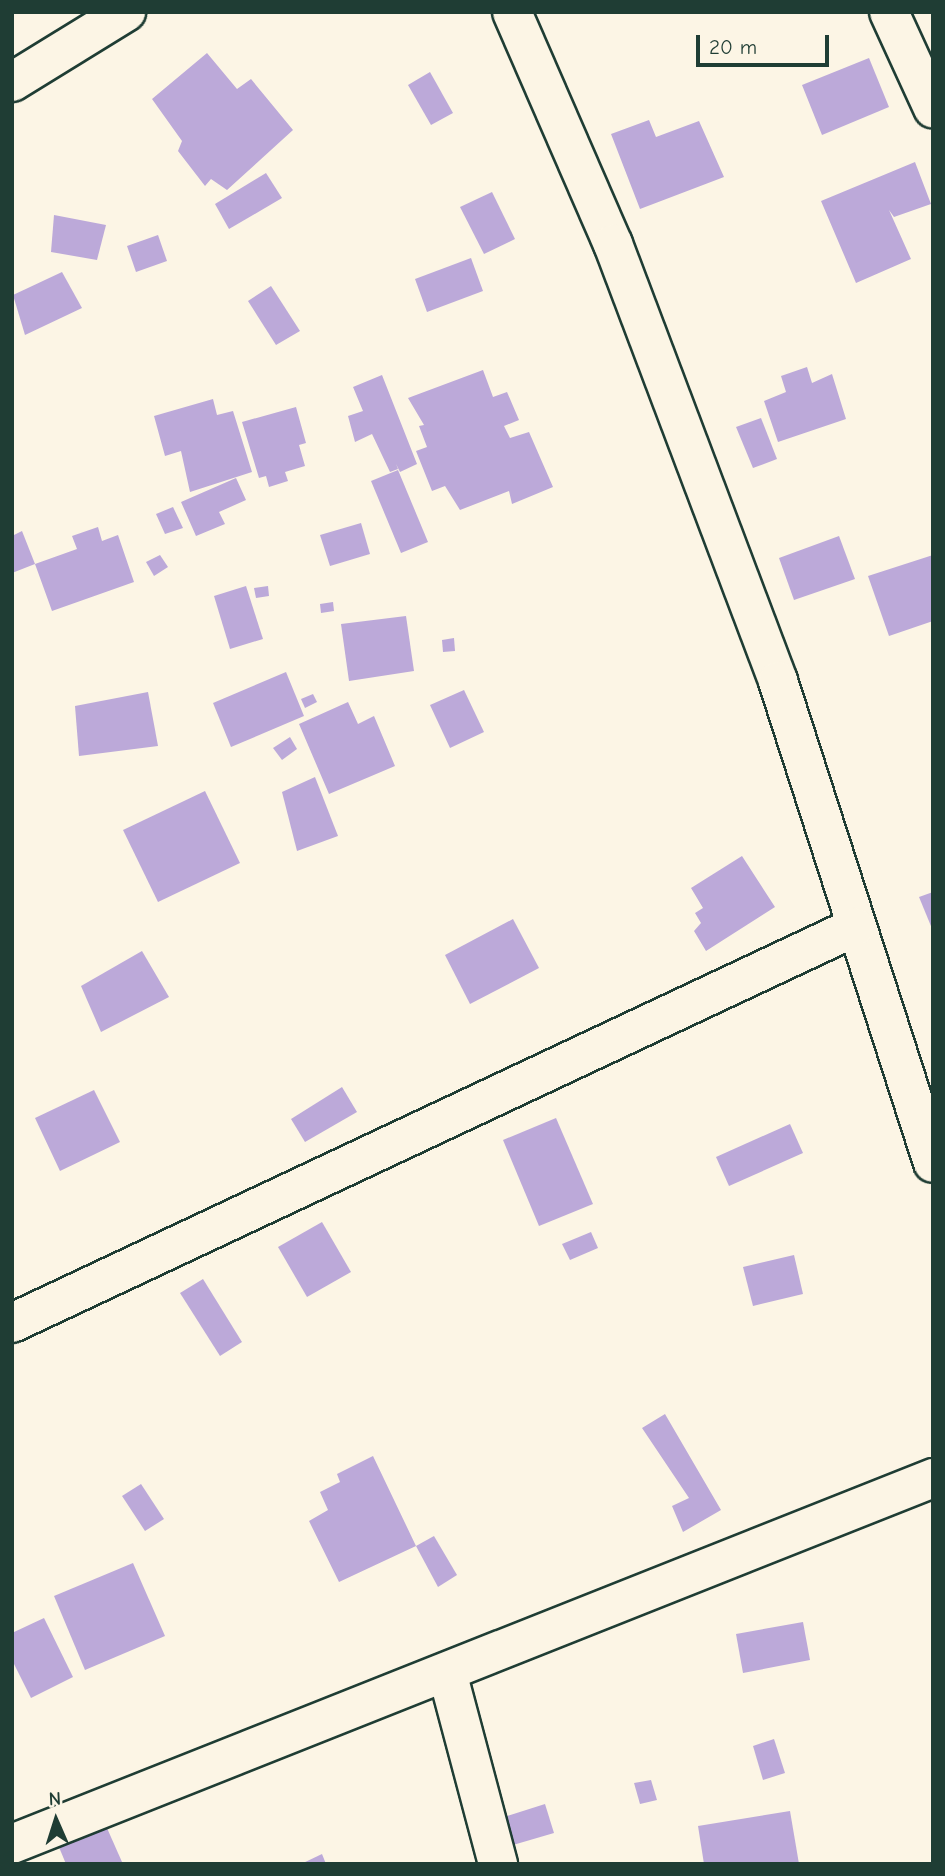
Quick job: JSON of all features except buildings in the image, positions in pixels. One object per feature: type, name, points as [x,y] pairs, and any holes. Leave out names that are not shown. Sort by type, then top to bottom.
[{"type":"street","points":[[12,82],[126,12]]},
{"type":"street","points":[[512,12],[613,244],[778,681],[933,1163]]},
{"type":"street","points":[[889,12],[933,108]]},
{"type":"street","points":[[12,1323],[855,927]]},
{"type":"street","points":[[12,1844],[933,1478]]},
{"type":"street","points":[[447,1672],[498,1864]]}]
